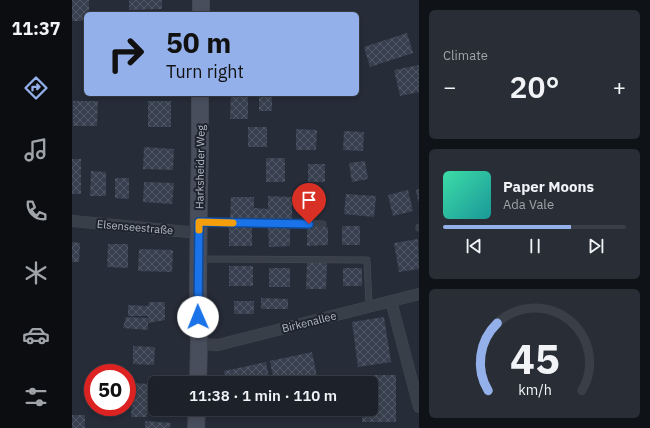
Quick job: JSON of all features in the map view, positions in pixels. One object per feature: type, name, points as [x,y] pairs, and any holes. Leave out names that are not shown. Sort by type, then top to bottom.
[{"type":"main road","points":[[201,0],[201,12]]},
{"type":"main road","name":"Harksheider Weg","points":[[198,376],[200,96]]},
{"type":"main road","points":[[196,428],[197,416]]},
{"type":"street","name":"Elsenseestraße","points":[[72,221],[199,228]]},
{"type":"street","name":"Birkenallee","points":[[199,344],[218,345],[419,294]]},
{"type":"street","points":[[391,301],[419,407]]},
{"type":"lane","points":[[199,228],[323,224]]},
{"type":"lane","points":[[199,259],[367,260],[369,306]]},
{"type":"building","points":[[72,0],[89,0],[89,12],[84,12],[84,21],[72,21]]},
{"type":"building","points":[[129,0],[162,0],[162,9],[129,10]]},
{"type":"building","points":[[407,33],[413,53],[370,67],[364,47]]},
{"type":"building","points":[[419,65],[419,92],[400,96],[394,70]]},
{"type":"building","points":[[231,96],[248,96],[248,119],[230,119]]},
{"type":"building","points":[[259,96],[272,96],[272,111],[259,111]]},
{"type":"building","points":[[73,101],[98,101],[97,126],[73,126]]},
{"type":"building","points":[[148,101],[171,101],[171,127],[148,127]]},
{"type":"building","points":[[248,127],[267,127],[267,147],[248,147]]},
{"type":"building","points":[[296,129],[317,130],[316,150],[296,150]]},
{"type":"building","points":[[344,131],[364,132],[363,151],[343,150]]},
{"type":"building","points":[[144,147],[174,149],[173,170],[143,169]]},
{"type":"building","points":[[266,158],[285,158],[285,182],[266,182]]},
{"type":"building","points":[[72,159],[81,159],[81,194],[72,194]]},
{"type":"building","points":[[365,161],[368,179],[352,182],[349,163]]},
{"type":"building","points":[[308,164],[325,164],[325,182],[308,182]]},
{"type":"building","points":[[91,171],[106,172],[106,196],[90,196]]},
{"type":"building","points":[[115,178],[129,178],[129,199],[115,198]]},
{"type":"building","points":[[144,182],[174,183],[172,204],[143,202]]},
{"type":"building","points":[[419,189],[419,201],[418,201],[416,190]]},
{"type":"building","points":[[408,190],[413,211],[393,216],[388,195]]},
{"type":"building","points":[[346,194],[376,196],[374,217],[344,214]]},
{"type":"building","points":[[268,196],[292,197],[292,219],[230,218],[231,197],[254,197],[254,208],[268,209]]},
{"type":"building","points":[[290,226],[290,246],[269,247],[268,227]]},
{"type":"building","points":[[342,226],[360,226],[360,245],[342,245]]},
{"type":"building","points":[[229,227],[252,227],[252,246],[229,246]]},
{"type":"building","points":[[307,227],[328,227],[328,245],[307,246]]},
{"type":"building","points":[[418,239],[419,269],[399,272],[394,243]]},
{"type":"building","points":[[72,242],[80,243],[79,262],[72,262]]},
{"type":"building","points":[[108,244],[128,244],[128,268],[107,267]]},
{"type":"building","points":[[139,249],[173,250],[172,272],[138,271]]},
{"type":"building","points":[[307,262],[327,263],[326,289],[306,289]]},
{"type":"building","points":[[229,266],[253,266],[253,286],[229,286]]},
{"type":"building","points":[[269,268],[290,268],[290,287],[269,287]]},
{"type":"building","points":[[343,268],[362,268],[362,286],[343,286]]},
{"type":"building","points":[[261,298],[288,299],[288,309],[261,309]]},
{"type":"building","points":[[234,301],[254,301],[254,314],[234,314]]},
{"type":"building","points":[[149,302],[165,302],[165,320],[148,323],[148,330],[123,328],[126,317],[148,318],[148,316],[128,316],[128,305],[148,306]]},
{"type":"building","points":[[384,317],[391,362],[358,367],[352,322]]},
{"type":"building","points":[[133,346],[155,347],[154,365],[133,364]]},
{"type":"building","points":[[312,352],[317,376],[273,376],[270,361]]},
{"type":"building","points":[[266,362],[269,376],[225,376],[224,371]]},
{"type":"building","points":[[396,375],[396,422],[362,422],[362,416],[378,416],[378,376],[362,376]]},
{"type":"building","points":[[136,383],[148,384],[147,417],[131,417],[136,416]]},
{"type":"building","points":[[72,415],[85,416],[85,428],[72,428]]},
{"type":"building","points":[[145,421],[171,423],[170,428],[145,428]]},
{"type":"slow traffic","points":[[199,230],[199,222],[233,223]]},
{"type":"route","points":[[198,317],[199,222],[309,224]]}]
